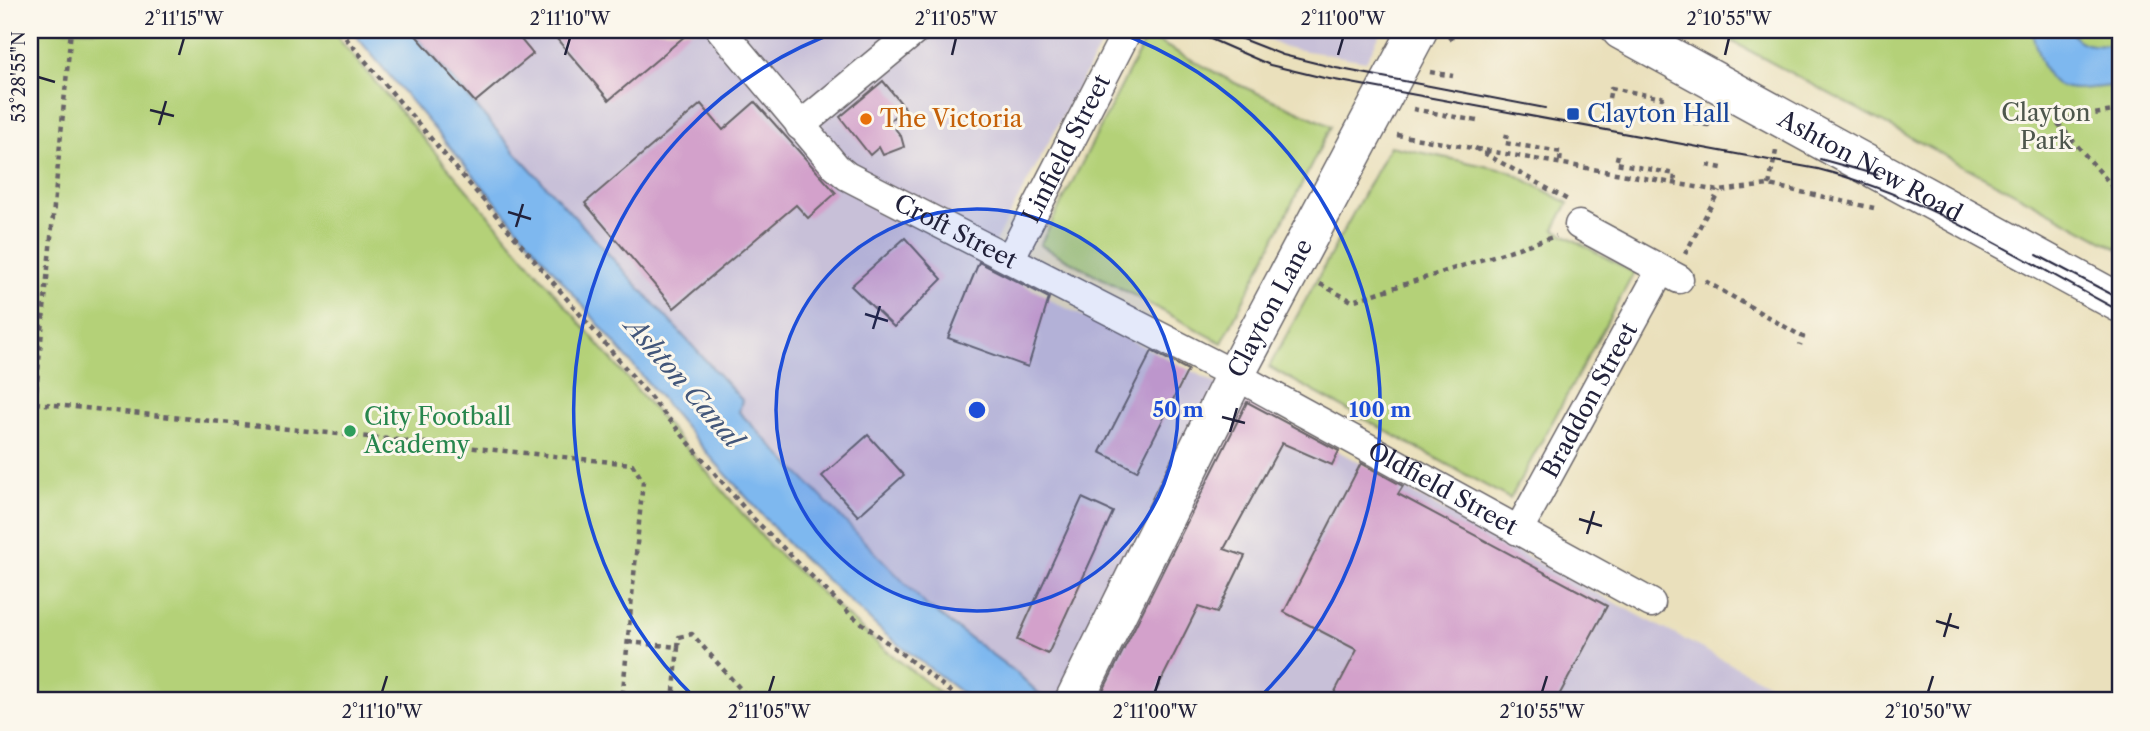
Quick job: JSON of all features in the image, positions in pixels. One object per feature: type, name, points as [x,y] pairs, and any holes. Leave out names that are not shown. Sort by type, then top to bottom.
[{"type":"street","name":"Croft Street","points":[[721,30],[800,126],[848,176],[1236,375]]},
{"type":"street","points":[[800,126],[916,30]]},
{"type":"street","name":"Clayton Lane","points":[[1075,698],[1236,375],[1418,30]]},
{"type":"street","name":"Ashton New Road","points":[[1621,30],[2120,303]]},
{"type":"street","name":"Linfield Street","points":[[1010,259],[1124,37]]},
{"type":"street","points":[[1570,225],[1671,275]]},
{"type":"street","name":"Braddon Street","points":[[1518,531],[1671,275]]},
{"type":"street","name":"Oldfield Street","points":[[1236,375],[1651,603]]},
{"type":"path","points":[[35,403],[71,30]]},
{"type":"path","points":[[339,30],[751,516],[850,614],[963,701]]},
{"type":"path","points":[[1441,74],[1453,76]]},
{"type":"path","points":[[1609,98],[1611,88],[1662,98],[1669,84]]},
{"type":"path","points":[[1405,108],[1477,121]]},
{"type":"path","points":[[2120,110],[2055,120],[2120,195]]},
{"type":"path","points":[[1694,123],[1708,125]]},
{"type":"path","points":[[1507,134],[1505,143],[1561,152],[1560,162]]},
{"type":"path","points":[[1390,135],[1719,191],[1769,185]]},
{"type":"path","points":[[1618,155],[1616,163],[1675,174],[1674,183]]},
{"type":"path","points":[[1707,165],[1723,168]]},
{"type":"path","points":[[1671,275],[1719,191]]},
{"type":"path","points":[[1291,270],[1352,301],[1556,236],[1570,225]]},
{"type":"path","points":[[30,407],[35,403],[632,464],[643,481],[622,701]]},
{"type":"path","points":[[673,701],[679,637],[684,633],[692,634],[751,701]]},
{"type":"path","points":[[628,642],[678,647]]},
{"type":"shaded area","points":[[411,30],[1109,30],[982,266],[1214,382],[1532,559],[1801,701],[1047,701],[1018,674],[927,606],[739,411],[741,400],[516,153]]},
{"type":"shaded area","points":[[1247,30],[1382,30],[1366,61],[1283,47]]},
{"type":"green space","name":"City Football Academy","points":[[30,30],[331,30],[770,546],[879,645],[947,698],[944,701],[30,701]]},
{"type":"green space","name":"Clayton Park","points":[[1711,30],[2120,30],[2120,250]]},
{"type":"green space","points":[[1147,36],[1235,83],[1331,126],[1222,343],[1040,245]]},
{"type":"green space","points":[[1390,146],[1509,171],[1568,203],[1554,229],[1634,273],[1510,499],[1269,367]]},
{"type":"water","name":"Ashton Canal","points":[[351,30],[411,30],[516,153],[742,400],[739,412],[927,606],[1018,674],[1047,701],[976,701],[962,693],[884,633],[789,545],[707,453]]},
{"type":"water","points":[[2031,30],[2071,30],[2074,36],[2085,43],[2120,44],[2120,85],[2081,89],[2058,85],[2050,79],[2044,68]]},
{"type":"building","points":[[411,30],[513,30],[533,54],[475,102]]},
{"type":"building","points":[[567,30],[692,30],[609,100],[557,39]]},
{"type":"building","name":"The Victoria","points":[[883,81],[905,108],[889,121],[901,136],[904,147],[883,155],[879,147],[870,155],[840,117]]},
{"type":"building","points":[[755,102],[836,193],[808,218],[796,205],[674,308],[585,203],[701,104],[723,130]]},
{"type":"building","points":[[905,238],[942,279],[894,327],[851,286]]},
{"type":"building","points":[[979,262],[1049,298],[1028,367],[948,338]]},
{"type":"building","points":[[1152,351],[1188,370],[1137,471],[1100,452]]},
{"type":"building","points":[[1247,402],[1339,451],[1332,465],[1282,443],[1224,549],[1245,556],[1217,613],[1198,607],[1151,701],[1098,701]]},
{"type":"building","points":[[868,435],[904,475],[858,516],[822,476]]},
{"type":"building","points":[[1361,463],[1403,486],[1398,494],[1607,606],[1556,701],[1330,701],[1357,650],[1284,612]]},
{"type":"building","points":[[1082,498],[1113,512],[1048,654],[1017,640]]},
{"type":"tram line","points":[[1190,30],[1270,65],[1324,78],[1818,169],[1858,181],[1973,231],[2120,311]]},
{"type":"tram line","points":[[1219,30],[1283,55],[1336,68],[1545,108]]},
{"type":"tram line","points":[[1820,159],[1877,175]]},
{"type":"tram line","points":[[2037,255],[2111,294]]},
{"type":"place","name":"Clayton Hall","points":[[1573,114]]},
{"type":"place","name":"The Victoria","points":[[866,119]]},
{"type":"place","name":"City Football Academy","points":[[350,431]]}]
